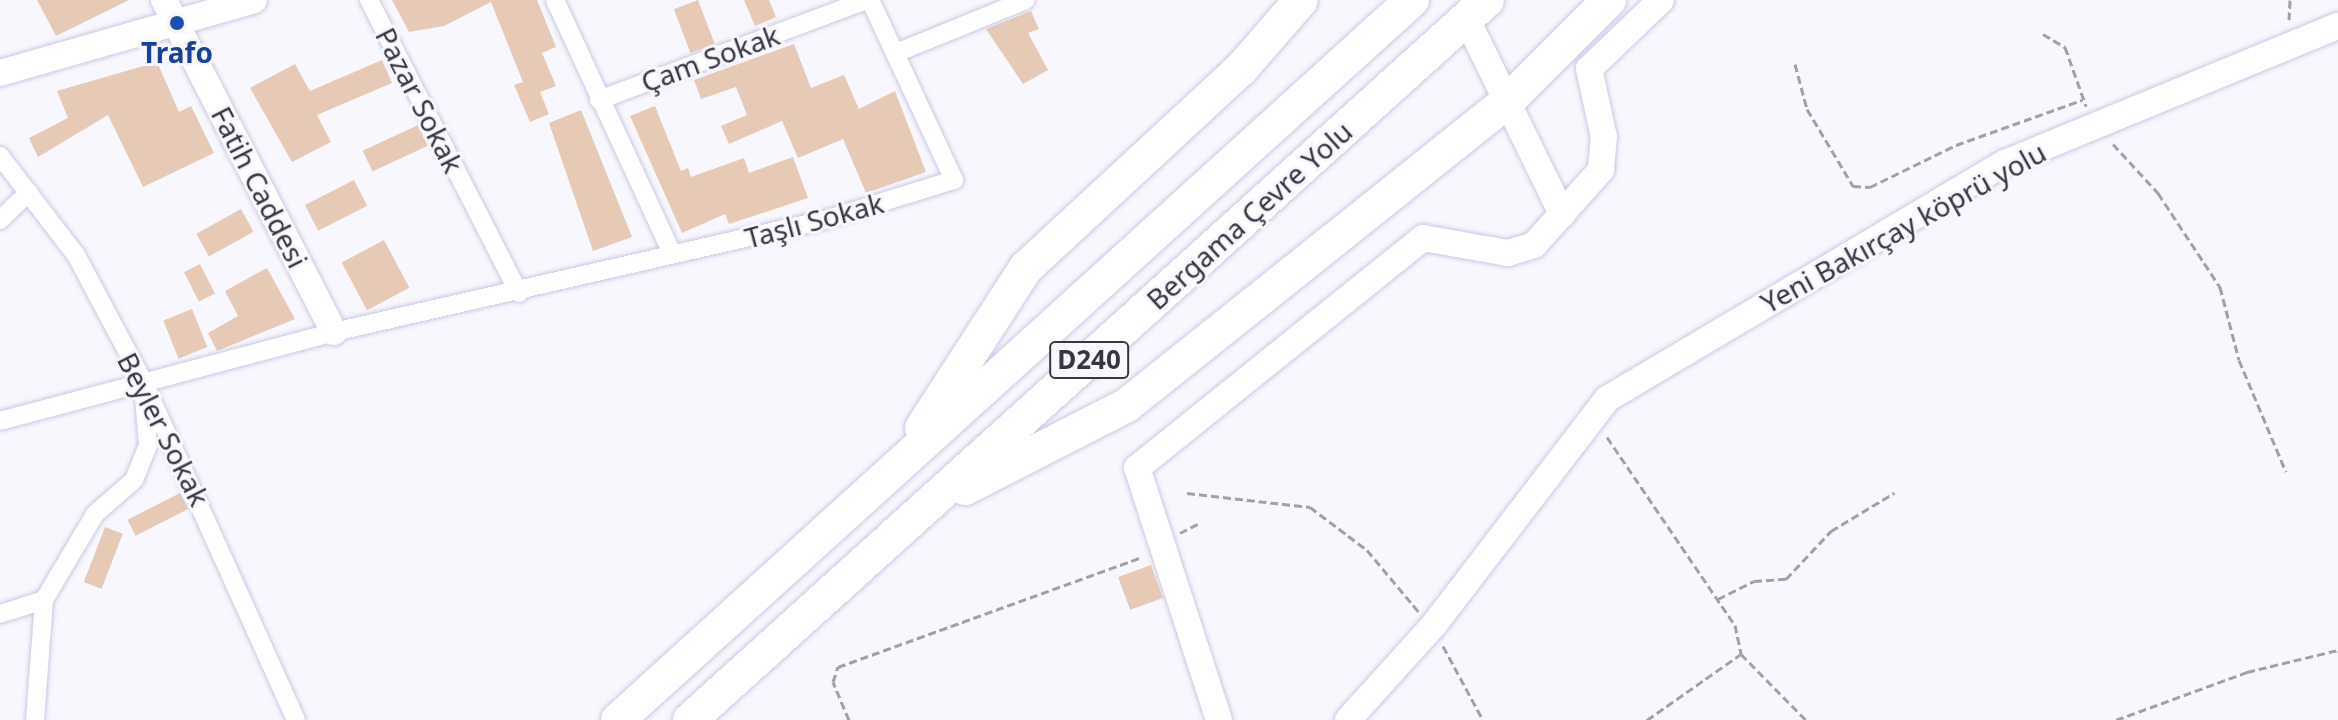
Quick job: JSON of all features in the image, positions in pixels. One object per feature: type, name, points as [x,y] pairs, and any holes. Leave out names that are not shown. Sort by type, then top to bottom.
[{"type":"highway","points":[[895,468],[1026,268],[1241,69],[1301,0]]},
{"type":"highway","name":"Bergama Çevre Yolu","points":[[618,720],[1412,0]]},
{"type":"highway","name":"Bergama Çevre Yolu","points":[[690,720],[1487,0]]},
{"type":"highway","points":[[922,510],[1127,405],[1510,99],[1609,0]]},
{"type":"street","name":"Fatih Caddesi","points":[[164,0],[334,332]]},
{"type":"street","points":[[0,73],[254,0]]},
{"type":"street","name":"Pazar Sokak","points":[[369,0],[519,293]]},
{"type":"street","points":[[555,0],[672,253]]},
{"type":"street","points":[[868,0],[896,53],[1026,0]]},
{"type":"street","name":"Çam Sokak","points":[[599,100],[868,0]]},
{"type":"street","points":[[1219,720],[1137,468],[1423,238],[1508,253],[1534,245],[1601,170],[1604,137],[1589,69],[1661,0]]},
{"type":"street","name":"Yeni Bakırçay köprü yolu","points":[[1348,720],[1433,626],[1592,414],[1655,365],[1860,255],[2005,163],[2336,26]]},
{"type":"street","points":[[1473,32],[1510,99],[1562,214]]},
{"type":"street","name":"Taşlı Sokak","points":[[0,421],[334,332],[519,293],[672,253],[828,219],[954,180],[896,53]]},
{"type":"street","name":"Beyler Sokak","points":[[0,156],[76,255],[143,381],[296,720]]},
{"type":"street","points":[[0,220],[29,192]]},
{"type":"street","points":[[35,720],[44,600],[95,514],[134,480],[148,445],[143,381]]},
{"type":"street","points":[[0,614],[44,600]]},
{"type":"path","points":[[2043,34],[2065,47],[2082,100],[2096,123],[2158,193],[2220,287],[2239,360],[2286,472]]},
{"type":"path","points":[[1795,64],[1807,109],[1853,186],[1870,187],[1956,145],[2082,100]]},
{"type":"path","points":[[1592,414],[1735,625],[1741,654],[1806,720]]},
{"type":"path","points":[[1187,493],[1310,507],[1367,550],[1433,626],[1483,720]]},
{"type":"path","points":[[1718,599],[1754,581],[1786,579],[1831,531],[1894,493]]},
{"type":"path","points":[[849,720],[833,682],[838,667],[1165,549]]},
{"type":"path","points":[[2116,720],[2247,672],[2338,650]]},
{"type":"path","points":[[1647,720],[1741,654]]},
{"type":"building","points":[[37,0],[129,0],[56,36]]},
{"type":"building","points":[[392,0],[537,0],[556,47],[542,53],[556,86],[540,92],[549,114],[530,122],[514,85],[523,82],[491,2],[444,26],[409,32]]},
{"type":"building","points":[[698,0],[715,44],[691,53],[674,9]]},
{"type":"building","points":[[744,0],[769,0],[776,17],[755,26]]},
{"type":"building","points":[[1031,11],[1039,29],[1028,33],[1048,70],[1023,84],[986,29]]},
{"type":"building","points":[[794,44],[811,88],[844,75],[859,109],[895,91],[926,172],[866,193],[843,139],[798,158],[782,121],[729,144],[721,126],[747,115],[736,87],[701,99],[694,80]]},
{"type":"building","points":[[382,60],[392,83],[317,115],[331,142],[292,162],[250,88],[295,64],[310,91]]},
{"type":"building","points":[[157,62],[179,112],[191,106],[214,153],[143,187],[108,115],[38,157],[29,138],[68,118],[57,91]]},
{"type":"building","points":[[655,106],[681,171],[688,168],[691,177],[744,158],[749,173],[793,157],[808,198],[729,224],[725,214],[682,233],[630,116]]},
{"type":"building","points":[[581,110],[632,237],[593,251],[549,123]]},
{"type":"building","points":[[418,125],[428,146],[372,172],[363,151]]},
{"type":"building","points":[[354,180],[367,206],[318,231],[305,205]]},
{"type":"building","points":[[241,209],[254,232],[209,256],[196,234]]},
{"type":"building","points":[[384,240],[409,288],[367,310],[342,263]]},
{"type":"building","points":[[200,264],[215,293],[199,302],[184,272]]},
{"type":"building","points":[[267,268],[295,319],[217,351],[208,333],[238,316],[225,291]]},
{"type":"building","points":[[192,309],[207,347],[179,359],[163,321]]},
{"type":"building","points":[[180,493],[188,509],[136,536],[127,520]]},
{"type":"building","points":[[105,527],[123,534],[102,589],[84,582]]},
{"type":"building","points":[[1151,565],[1163,598],[1130,610],[1118,577]]},
{"type":"place","name":"Trafo","points":[[177,23]]}]
